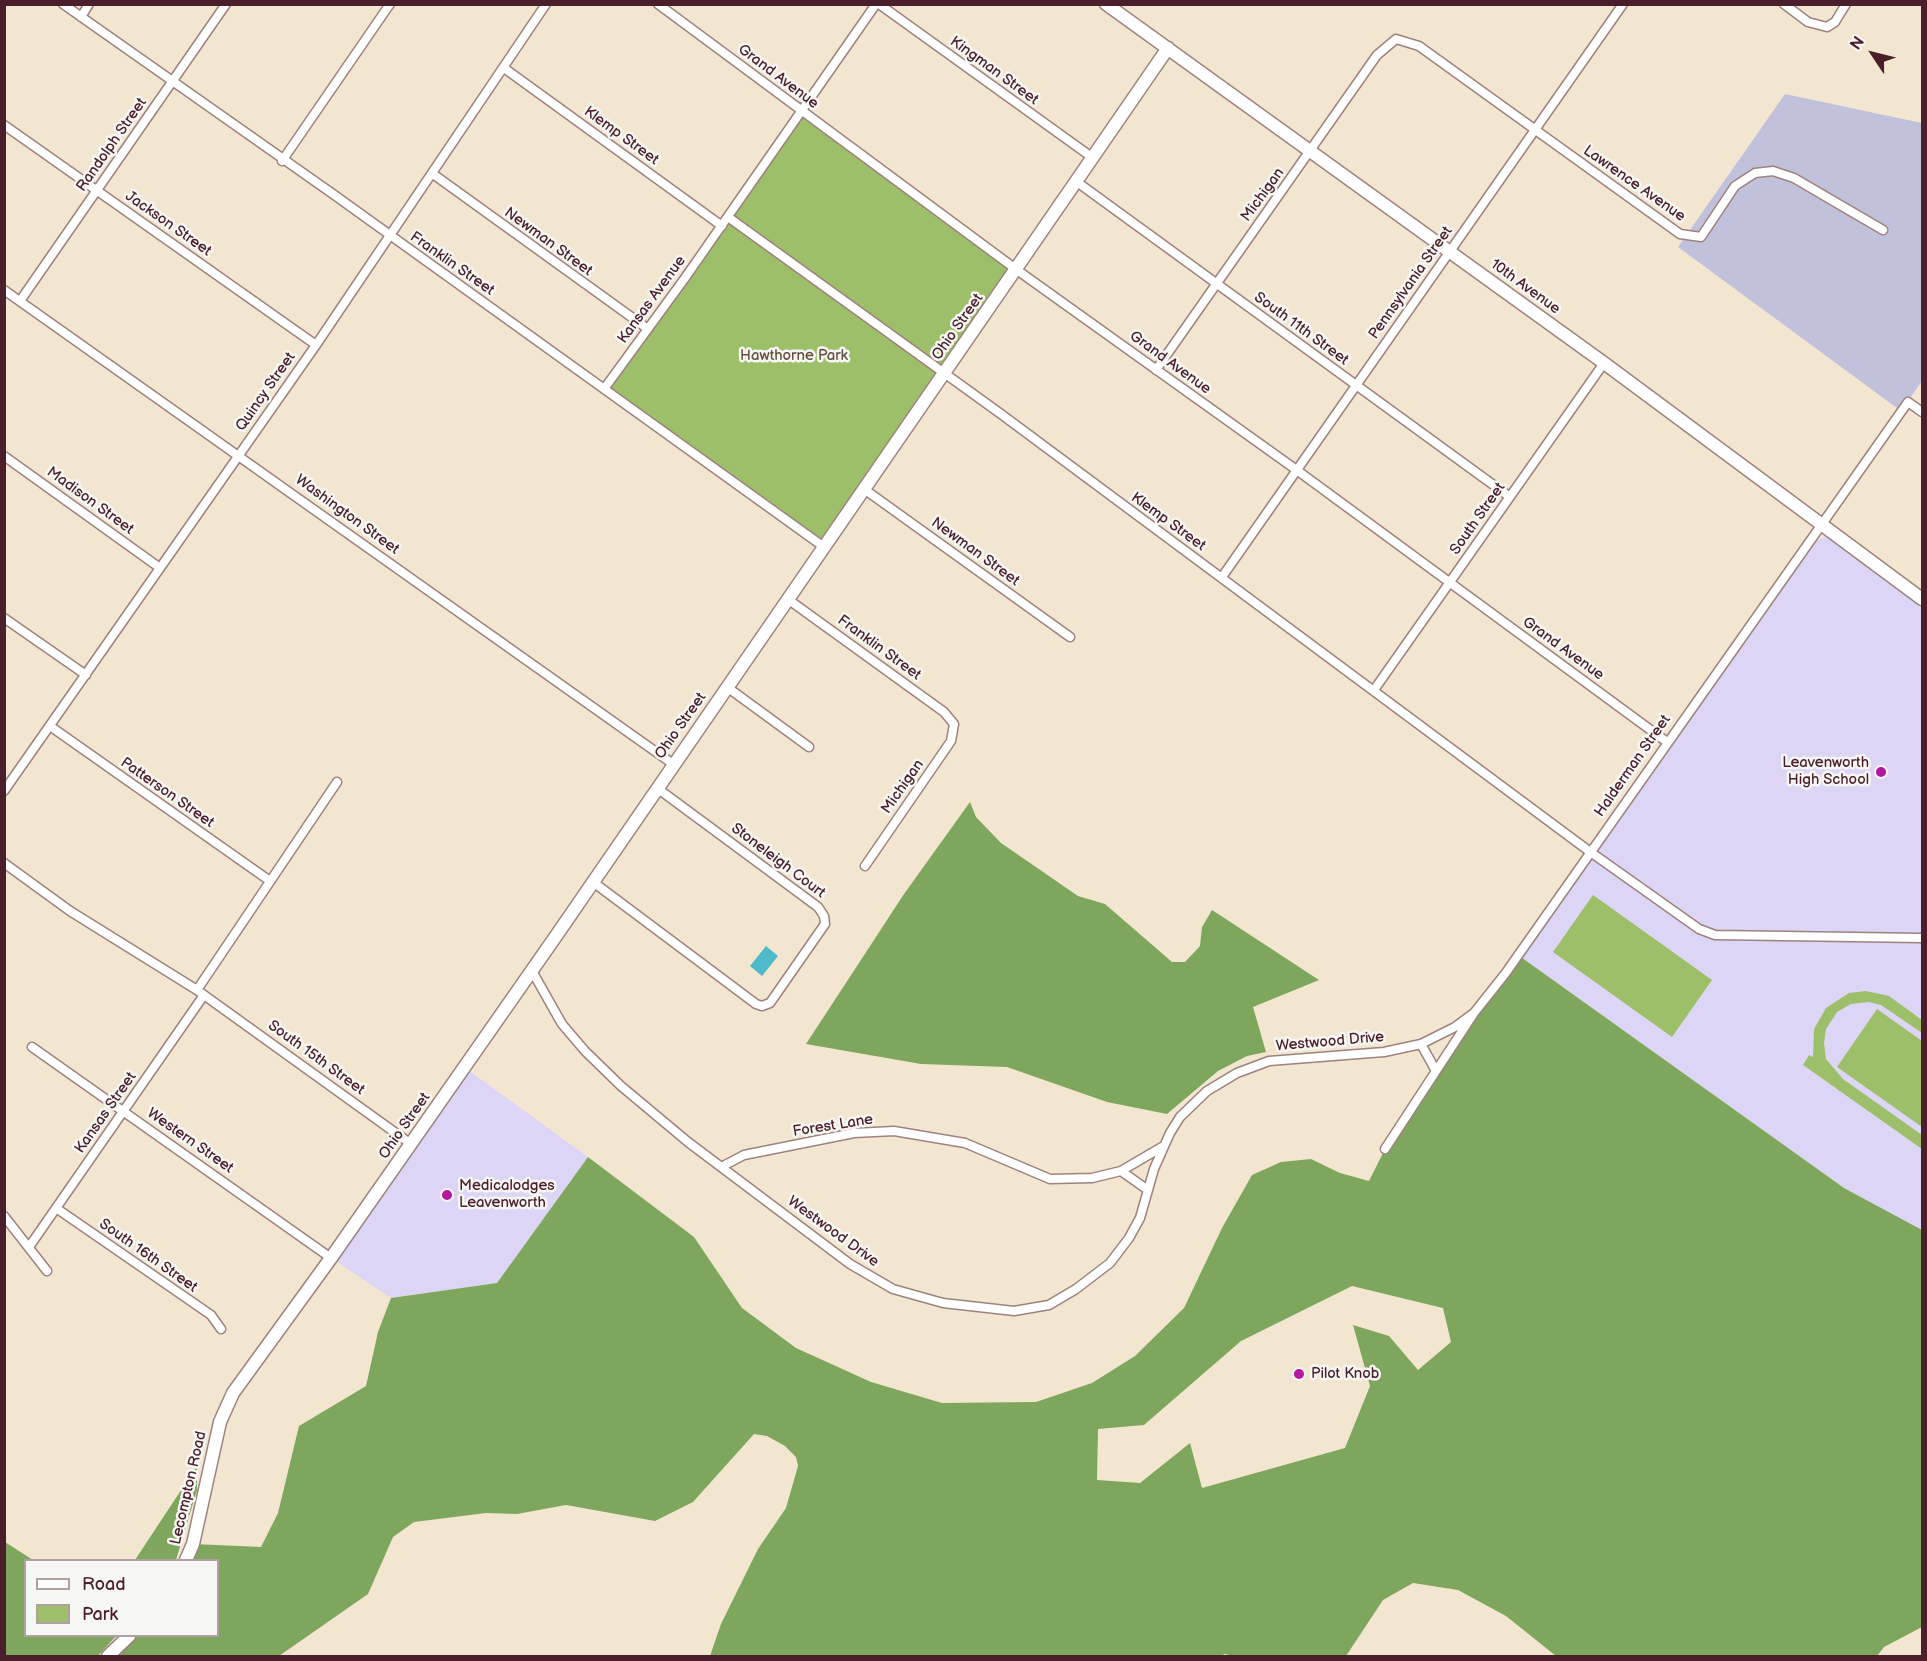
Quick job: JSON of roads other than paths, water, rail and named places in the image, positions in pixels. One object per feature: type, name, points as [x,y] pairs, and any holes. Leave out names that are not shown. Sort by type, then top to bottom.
[{"type":"street","name":"Franklin Street","points":[[63,4],[824,547]]},
{"type":"street","points":[[81,17],[89,4]]},
{"type":"street","name":"Randolph Street","points":[[20,301],[226,4]]},
{"type":"street","points":[[282,161],[390,4]]},
{"type":"street","name":"Quincy Street","points":[[4,791],[316,345],[546,4]]},
{"type":"street","name":"Grand Avenue","points":[[658,4],[1017,270],[1298,471],[1667,742]]},
{"type":"street","points":[[722,226],[878,4]]},
{"type":"street","name":"Kingman Street","points":[[878,4],[1093,158]]},
{"type":"street","name":"10th Avenue","points":[[1106,4],[1604,363],[1923,599]]},
{"type":"street","name":"Pennsylvania Street","points":[[1222,577],[1623,4]]},
{"type":"street","points":[[1784,4],[1808,22],[1827,27],[1834,22],[1846,4]]},
{"type":"street","name":"Lawrence Avenue","points":[[1396,39],[1419,46],[1680,234],[1701,237],[1735,186],[1755,173],[1773,171],[1794,178],[1883,230]]},
{"type":"street","name":"Michigan","points":[[1156,370],[1377,55],[1396,39]]},
{"type":"street","name":"Ohio Street","points":[[220,1422],[233,1393],[331,1258],[532,970],[1168,48]]},
{"type":"street","name":"Klemp Street","points":[[504,68],[722,226]]},
{"type":"street","name":"Jackson Street","points":[[4,125],[316,345]]},
{"type":"street","name":"Newman Street","points":[[433,174],[648,329]]},
{"type":"street","name":"South 11th Street","points":[[1077,182],[1510,497]]},
{"type":"street","name":"Klemp Street","points":[[728,217],[1222,577],[1589,851]]},
{"type":"street","name":"Kansas Avenue","points":[[604,389],[722,226]]},
{"type":"street","name":"Washington Street","points":[[4,290],[239,454],[673,764]]},
{"type":"street","name":"South Street","points":[[1374,690],[1604,363]]},
{"type":"street","name":"Halderman Street","points":[[1385,1149],[1474,1013],[1505,974],[1589,851],[1908,402],[1923,412]]},
{"type":"street","name":"Madison Street","points":[[4,456],[160,568]]},
{"type":"street","name":"Newman Street","points":[[864,489],[1070,637]]},
{"type":"street","name":"Franklin Street","points":[[789,600],[952,720]]},
{"type":"street","points":[[4,618],[86,675]]},
{"type":"street","points":[[727,687],[809,747]]},
{"type":"street","name":"Michigan","points":[[865,866],[951,741],[955,732],[952,720]]},
{"type":"street","name":"Patterson Street","points":[[50,726],[270,881]]},
{"type":"street","name":"Kansas Street","points":[[29,1247],[123,1112],[270,881],[337,782]]},
{"type":"street","name":"Stoneleigh Court","points":[[592,882],[756,1004],[762,1006],[770,1003],[825,924],[824,916],[818,907],[657,788]]},
{"type":"street","points":[[1589,851],[1699,928],[1715,935],[1923,939]]},
{"type":"street","name":"South 15th Street","points":[[4,863],[70,911],[201,992],[411,1144]]},
{"type":"street","name":"Westwood Drive","points":[[532,970],[562,1024],[585,1051],[621,1086],[688,1142],[723,1166],[849,1264],[893,1288],[943,1303],[1014,1311],[1049,1305],[1076,1289],[1110,1263],[1129,1238],[1140,1218],[1162,1147],[1180,1117],[1207,1091],[1237,1073],[1269,1061],[1384,1052],[1421,1044],[1455,1027],[1474,1013]]},
{"type":"street","points":[[1421,1044],[1436,1071]]},
{"type":"street","name":"Western Street","points":[[32,1047],[331,1258]]},
{"type":"street","name":"Forest Lane","points":[[723,1166],[744,1155],[854,1133],[894,1131],[965,1143],[1050,1179],[1092,1178],[1122,1171],[1162,1147]]},
{"type":"street","points":[[1122,1171],[1148,1190]]},
{"type":"street","name":"South 16th Street","points":[[56,1209],[211,1315],[221,1329]]},
{"type":"street","points":[[4,1216],[47,1271]]},
{"type":"street","name":"Lecompton Road","points":[[186,1559],[193,1544],[220,1422]]},
{"type":"street","points":[[108,1656],[127,1637]]},
{"type":"water","points":[[766,946],[778,956],[762,976],[750,966]]},
{"type":"place","name":"Leavenworth High School","points":[[1881,772]]},
{"type":"place","name":"Medicalodges Leavenworth","points":[[447,1195]]},
{"type":"place","name":"Pilot Knob","points":[[1299,1374]]},
{"type":"park label","name":"Hawthorne Park","points":[[794,356]]}]
